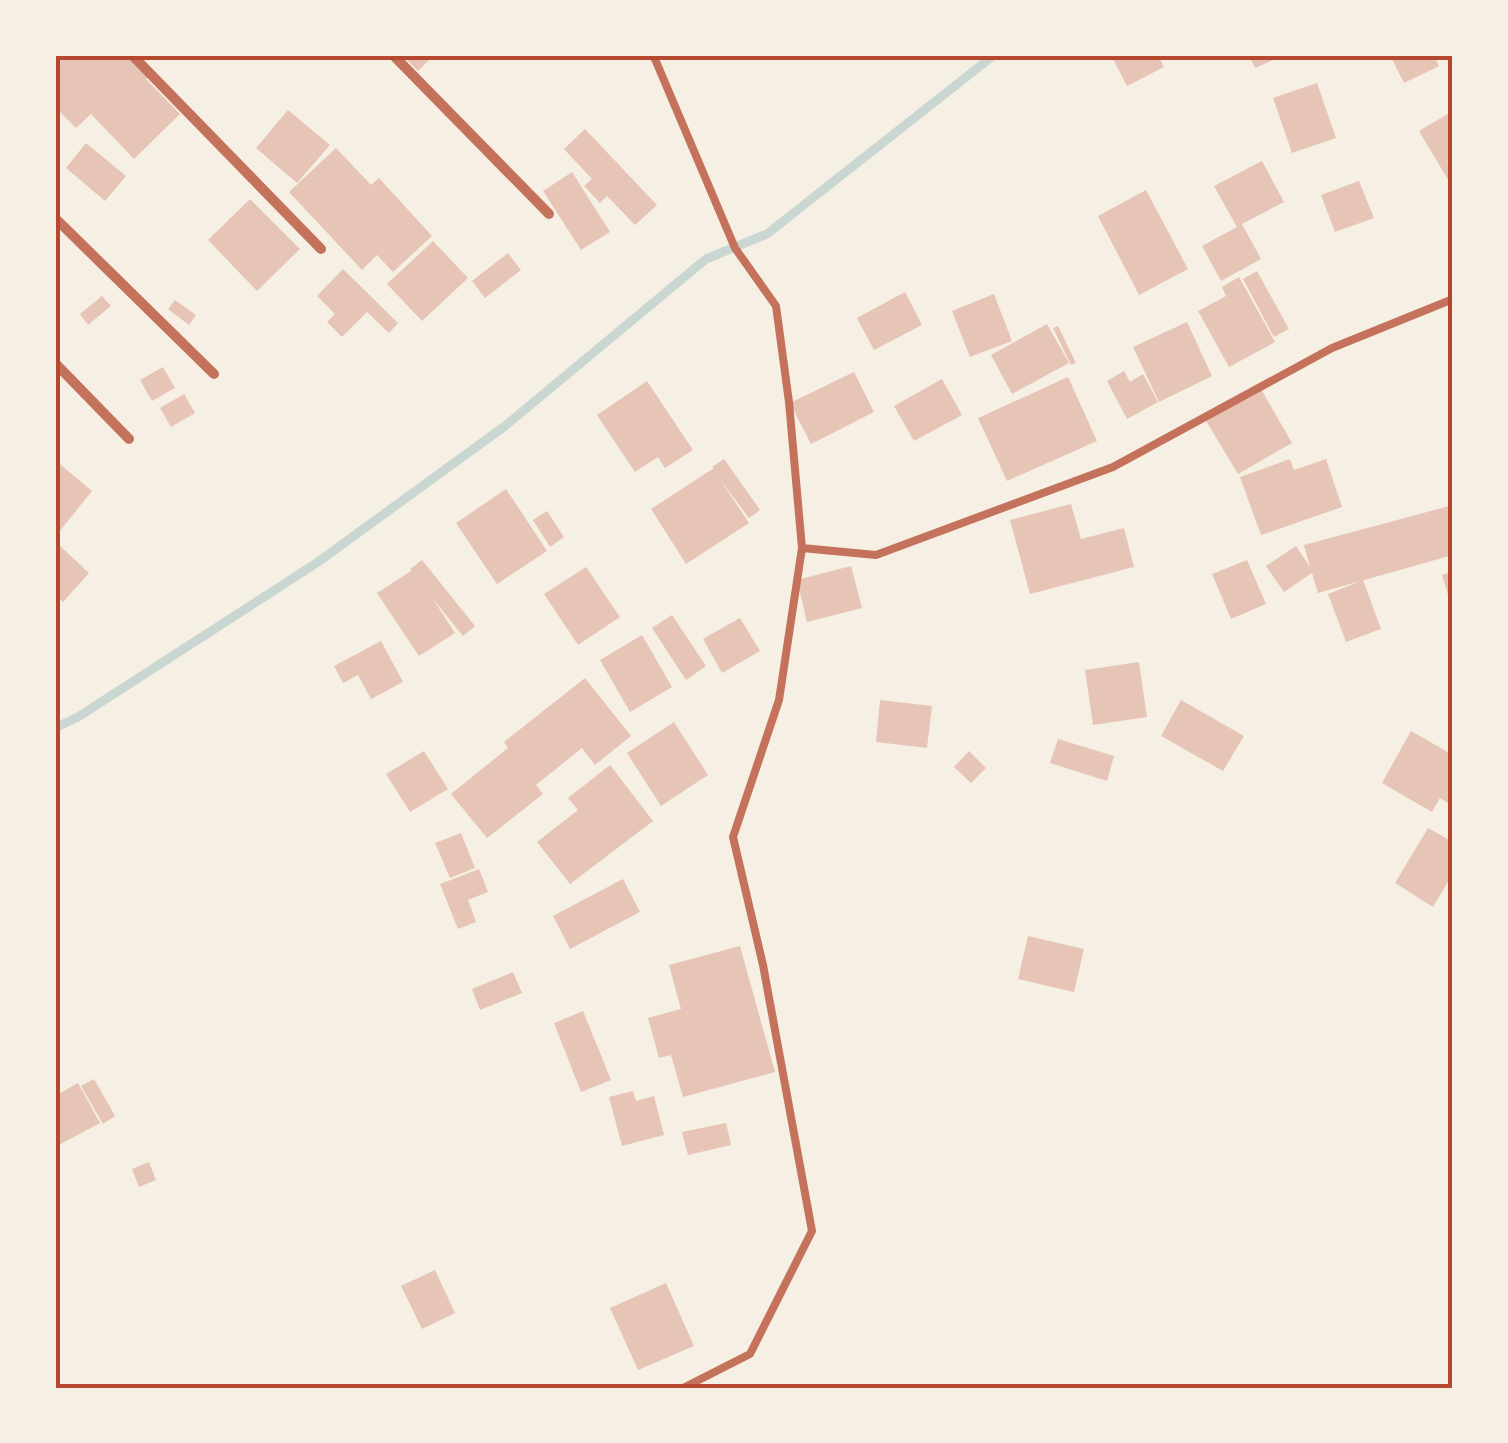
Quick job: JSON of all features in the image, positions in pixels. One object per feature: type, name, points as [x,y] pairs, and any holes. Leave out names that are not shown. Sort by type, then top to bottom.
[{"type":"street","points":[[132,55],[320,250]]},
{"type":"street","points":[[393,55],[549,214]]},
{"type":"street","points":[[55,218],[214,374]]},
{"type":"street","points":[[55,363],[129,440]]},
{"type":"lane","points":[[654,56],[735,248],[776,306],[802,548],[779,700],[734,837],[763,965],[812,1231],[750,1354],[683,1388]]},
{"type":"lane","points":[[802,548],[876,555],[1095,474],[1332,348],[1453,298]]},
{"type":"building","points":[[59,55],[131,55],[151,75],[146,79],[180,114],[134,159],[91,114],[76,128],[55,107],[55,59]]},
{"type":"building","points":[[402,55],[434,55],[418,71]]},
{"type":"building","points":[[1111,55],[1158,55],[1164,67],[1127,86]]},
{"type":"building","points":[[1249,55],[1284,55],[1255,68]]},
{"type":"building","points":[[1390,55],[1434,55],[1439,66],[1404,83]]},
{"type":"building","points":[[1317,83],[1336,138],[1292,153],[1273,98]]},
{"type":"building","points":[[288,110],[330,145],[297,183],[256,148]]},
{"type":"building","points":[[1453,111],[1453,188],[1419,131]]},
{"type":"building","points":[[585,129],[657,205],[635,225],[607,196],[600,203],[584,186],[592,179],[564,149]]},
{"type":"building","points":[[86,143],[126,176],[105,201],[66,168]]},
{"type":"building","points":[[336,148],[371,185],[379,178],[432,236],[393,272],[377,255],[362,270],[289,192]]},
{"type":"building","points":[[1262,161],[1284,202],[1242,224],[1261,259],[1221,281],[1202,246],[1237,227],[1214,186]]},
{"type":"building","points":[[572,172],[610,232],[581,250],[543,191]]},
{"type":"building","points":[[1359,181],[1374,218],[1335,232],[1321,195]]},
{"type":"building","points":[[1146,190],[1188,269],[1139,295],[1098,216]]},
{"type":"building","points":[[250,199],[300,249],[257,291],[208,240]]},
{"type":"building","points":[[433,241],[468,278],[422,321],[387,284]]},
{"type":"building","points":[[508,253],[521,270],[485,298],[472,281]]},
{"type":"building","points":[[343,269],[398,323],[389,333],[367,312],[342,337],[327,322],[335,314],[317,296]]},
{"type":"building","points":[[1257,271],[1289,329],[1274,337],[1243,279]]},
{"type":"building","points":[[1239,277],[1275,342],[1229,367],[1198,311],[1226,296],[1222,287]]},
{"type":"building","points":[[905,292],[922,325],[874,350],[857,318]]},
{"type":"building","points":[[994,294],[1012,341],[970,357],[952,311]]},
{"type":"building","points":[[102,296],[111,306],[88,325],[80,314]]},
{"type":"building","points":[[175,300],[196,315],[189,325],[168,309]]},
{"type":"building","points":[[1187,322],[1212,376],[1159,402],[1133,347]]},
{"type":"building","points":[[1047,324],[1069,363],[1012,394],[991,355]]},
{"type":"building","points":[[1058,326],[1076,363],[1071,365],[1053,328]]},
{"type":"building","points":[[163,367],[175,388],[152,401],[140,380]]},
{"type":"building","points":[[1124,371],[1130,382],[1143,374],[1158,402],[1127,419],[1107,381]]},
{"type":"building","points":[[854,372],[874,412],[811,444],[790,403]]},
{"type":"building","points":[[1068,377],[1097,441],[1007,481],[978,418]]},
{"type":"building","points":[[942,379],[962,415],[914,441],[894,406]]},
{"type":"building","points":[[647,381],[693,450],[665,468],[658,457],[635,472],[597,415]]},
{"type":"building","points":[[1261,389],[1292,443],[1238,474],[1206,421]]},
{"type":"building","points":[[184,394],[195,413],[171,427],[160,408]]},
{"type":"building","points":[[724,459],[760,510],[749,518],[719,478],[749,523],[686,564],[651,509]]},
{"type":"building","points":[[1290,459],[1294,470],[1326,459],[1342,507],[1261,535],[1240,477]]},
{"type":"building","points":[[55,460],[92,491],[55,537]]},
{"type":"building","points":[[506,489],[547,551],[497,584],[456,523]]},
{"type":"building","points":[[1071,504],[1081,539],[1124,528],[1134,567],[1030,594],[1010,520]]},
{"type":"building","points":[[1453,505],[1453,555],[1318,593],[1312,573],[1284,592],[1266,566],[1296,546],[1310,567],[1304,545]]},
{"type":"building","points":[[547,511],[564,537],[550,547],[533,520]]},
{"type":"building","points":[[55,541],[89,573],[63,602],[55,594]]},
{"type":"building","points":[[422,560],[475,626],[463,636],[433,599],[455,633],[419,656],[377,593]]},
{"type":"building","points":[[1247,560],[1266,604],[1231,619],[1212,574]]},
{"type":"building","points":[[851,566],[862,608],[807,622],[797,580]]},
{"type":"building","points":[[586,567],[620,617],[578,645],[544,594]]},
{"type":"building","points":[[1453,572],[1453,608],[1452,608],[1442,575]]},
{"type":"building","points":[[1363,580],[1381,629],[1346,642],[1328,594]]},
{"type":"building","points":[[672,615],[706,666],[686,680],[652,628]]},
{"type":"building","points":[[740,618],[760,651],[722,673],[703,639]]},
{"type":"building","points":[[642,635],[672,687],[630,712],[600,660]]},
{"type":"building","points":[[381,641],[403,682],[371,699],[358,675],[343,683],[334,666]]},
{"type":"building","points":[[1139,662],[1147,717],[1093,725],[1085,670]]},
{"type":"building","points":[[585,678],[631,736],[595,765],[582,748],[536,785],[543,794],[487,838],[451,794],[508,748],[504,742]]},
{"type":"building","points":[[880,700],[932,706],[927,748],[876,742]]},
{"type":"building","points":[[1181,700],[1244,736],[1223,771],[1161,736]]},
{"type":"building","points":[[674,722],[708,775],[661,806],[627,753]]},
{"type":"building","points":[[1411,731],[1453,755],[1453,806],[1440,798],[1432,812],[1382,783]]},
{"type":"building","points":[[1058,739],[1114,756],[1107,781],[1050,763]]},
{"type":"building","points":[[424,751],[448,789],[410,812],[386,774]]},
{"type":"building","points":[[969,751],[986,768],[971,783],[954,767]]},
{"type":"building","points":[[610,765],[653,821],[570,884],[537,842],[578,810],[568,798]]},
{"type":"building","points":[[1428,828],[1453,842],[1453,873],[1433,907],[1395,883]]},
{"type":"building","points":[[461,833],[475,868],[450,878],[435,843]]},
{"type":"building","points":[[479,869],[488,892],[468,900],[476,922],[458,929],[440,884]]},
{"type":"building","points":[[623,879],[640,912],[570,949],[553,916]]},
{"type":"building","points":[[1028,936],[1084,949],[1074,992],[1018,979]]},
{"type":"building","points":[[740,946],[775,1072],[683,1097],[671,1055],[659,1058],[648,1018],[681,1009],[669,965]]},
{"type":"building","points":[[513,972],[522,993],[480,1010],[472,989]]},
{"type":"building","points":[[583,1011],[611,1080],[581,1092],[554,1023]]},
{"type":"building","points":[[94,1079],[115,1116],[103,1124],[81,1086]]},
{"type":"building","points":[[78,1083],[100,1123],[55,1147],[55,1096]]},
{"type":"building","points":[[633,1091],[636,1101],[654,1096],[664,1135],[622,1146],[609,1097]]},
{"type":"building","points":[[726,1123],[731,1145],[688,1155],[682,1132]]},
{"type":"building","points":[[149,1162],[156,1180],[139,1187],[132,1169]]},
{"type":"building","points":[[435,1270],[455,1313],[422,1329],[401,1286]]},
{"type":"building","points":[[666,1283],[694,1346],[638,1370],[610,1308]]},
{"type":"waterway","points":[[55,728],[318,562],[505,426],[706,259],[767,234],[994,55]]}]
